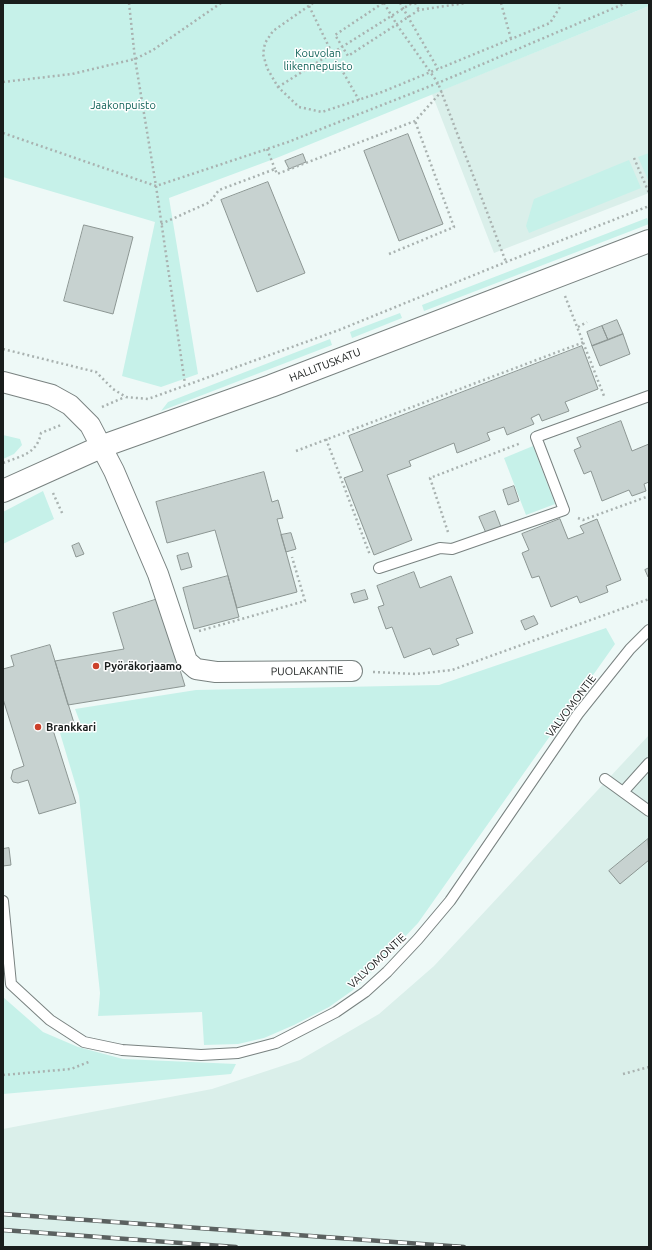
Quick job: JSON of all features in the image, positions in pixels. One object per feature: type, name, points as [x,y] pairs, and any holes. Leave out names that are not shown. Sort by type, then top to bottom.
[{"type":"street","name":"HALLITUSKATU","points":[[3,491],[103,446],[271,386],[649,241]]},
{"type":"street","name":"PUOLAKANTIE","points":[[3,382],[52,395],[70,405],[90,425],[103,446],[158,574],[187,661],[196,668],[216,672],[352,671]]},
{"type":"lane","points":[[376,565],[440,548],[452,549],[564,510],[536,438],[649,396]]},
{"type":"lane","name":"VALVOMONTIE","points":[[3,901],[11,984],[50,1020],[84,1042],[122,1050],[201,1055],[238,1053],[258,1049],[276,1043],[336,1012],[365,992],[418,939],[450,901],[578,714],[630,650],[649,630]]},
{"type":"lane","points":[[623,792],[649,763]]},
{"type":"lane","points":[[605,779],[649,811]]},
{"type":"path","points":[[129,3],[134,59],[156,186],[185,384]]},
{"type":"path","points":[[3,82],[72,74],[134,59],[154,50],[222,3]]},
{"type":"path","points":[[313,3],[273,31],[265,43],[263,54],[267,68],[278,87],[298,107],[322,112],[359,100],[430,73],[550,23],[560,7],[559,3]]},
{"type":"path","points":[[466,3],[419,10],[409,18],[397,25],[348,56],[335,36],[384,3],[397,25],[438,83],[506,262]]},
{"type":"path","points":[[400,3],[438,69]]},
{"type":"path","points":[[278,87],[404,8],[414,3],[419,10]]},
{"type":"path","points":[[501,3],[511,39]]},
{"type":"path","points":[[3,133],[156,186],[267,149],[438,83],[626,3]]},
{"type":"path","points":[[309,6],[332,53],[359,100]]},
{"type":"path","points":[[267,149],[277,174],[415,121],[442,92]]},
{"type":"path","points":[[389,254],[454,227],[415,121]]},
{"type":"path","points":[[634,158],[649,193]]},
{"type":"path","points":[[161,224],[210,202],[219,190],[275,170]]},
{"type":"path","points":[[3,349],[96,372],[113,389],[126,397],[148,399],[185,384],[339,330],[649,206]]},
{"type":"path","points":[[563,292],[610,411]]},
{"type":"path","points":[[578,327],[587,322]]},
{"type":"path","points":[[296,450],[584,342]]},
{"type":"path","points":[[114,402],[126,397]]},
{"type":"path","points":[[3,463],[33,450],[39,444],[41,433],[60,426]]},
{"type":"path","points":[[440,548],[450,536],[430,478],[536,438]]},
{"type":"path","points":[[326,439],[376,565]]},
{"type":"path","points":[[564,510],[583,520],[649,496]]},
{"type":"path","points":[[55,498],[63,515]]},
{"type":"path","points":[[179,636],[281,609],[305,601],[292,556]]},
{"type":"path","name":"PUOLAKANTIE","points":[[352,671],[416,674],[452,670],[649,599]]},
{"type":"path","points":[[3,1075],[71,1069],[122,1050]]},
{"type":"path","points":[[623,1074],[649,1067]]},
{"type":"shaded area","points":[[649,6],[649,193],[494,253],[432,94]]},
{"type":"shaded area","points":[[649,735],[649,1247],[3,1247],[3,1129],[212,1089],[300,1060],[379,1014],[434,966]]},
{"type":"green space","name":"Jaakonpuisto","points":[[3,3],[649,3],[649,6],[279,157],[169,198],[198,374],[161,387],[122,376],[155,222],[3,177]]},
{"type":"green space","points":[[649,153],[649,182],[638,157]]},
{"type":"green space","points":[[629,160],[641,188],[529,233],[526,226],[534,199]]},
{"type":"green space","points":[[647,218],[649,224],[424,311],[422,305]]},
{"type":"green space","points":[[400,313],[402,318],[352,338],[350,332]]},
{"type":"green space","points":[[330,339],[332,345],[161,411],[168,402]]},
{"type":"green space","points":[[3,435],[20,439],[22,445],[14,454],[3,459]]},
{"type":"green space","points":[[533,446],[555,504],[526,515],[504,458]]},
{"type":"green space","points":[[43,491],[54,519],[3,544],[3,512]]},
{"type":"green space","points":[[606,628],[615,644],[418,923],[353,990],[329,1007],[294,1025],[264,1038],[238,1044],[204,1045],[202,1012],[98,1016],[100,993],[79,796],[60,733],[81,725],[75,709],[196,690],[439,685]]},
{"type":"green space","points":[[3,997],[43,1032],[78,1047],[123,1059],[236,1064],[231,1074],[3,1094]]},
{"type":"building","points":[[408,134],[443,224],[399,241],[364,151]]},
{"type":"building","points":[[303,154],[306,162],[289,169],[285,161]]},
{"type":"building","points":[[268,182],[305,273],[257,292],[221,200]]},
{"type":"building","points":[[84,225],[133,237],[113,314],[64,301]]},
{"type":"building","points":[[617,320],[623,334],[608,340],[602,326]]},
{"type":"building","points":[[602,326],[608,340],[592,346],[587,332]]},
{"type":"building","points":[[623,334],[630,354],[600,366],[592,346]]},
{"type":"building","points":[[582,346],[598,389],[565,402],[569,411],[542,421],[539,414],[531,418],[534,424],[507,435],[504,427],[487,433],[490,440],[457,453],[454,443],[409,461],[411,466],[387,475],[412,540],[374,555],[344,478],[363,471],[349,436]]},
{"type":"building","points":[[621,421],[632,451],[649,444],[649,482],[644,484],[646,491],[632,496],[629,490],[602,501],[591,471],[584,474],[574,450],[581,447],[577,438]]},
{"type":"building","points":[[264,472],[272,502],[278,500],[283,518],[277,519],[297,592],[237,608],[215,530],[167,543],[156,502]]},
{"type":"building","points":[[514,486],[519,501],[508,505],[503,490]]},
{"type":"building","points":[[495,511],[501,527],[486,533],[479,517]]},
{"type":"building","points":[[560,519],[568,539],[584,533],[580,526],[597,519],[621,580],[606,586],[608,592],[580,603],[577,596],[551,607],[539,576],[532,578],[522,553],[529,550],[522,534]]},
{"type":"building","points":[[291,533],[296,549],[286,552],[281,535]]},
{"type":"building","points":[[79,543],[84,554],[76,557],[72,546]]},
{"type":"building","points":[[188,553],[192,567],[181,570],[177,556]]},
{"type":"building","points":[[649,568],[649,576],[648,577],[645,570]]},
{"type":"building","points":[[414,572],[420,588],[451,576],[473,633],[456,639],[459,645],[433,655],[430,648],[404,658],[392,627],[386,629],[378,607],[384,605],[377,586]]},
{"type":"building","points":[[228,576],[239,617],[194,629],[183,588]]},
{"type":"building","points":[[365,590],[368,599],[354,603],[351,594]]},
{"type":"building","points":[[158,599],[185,686],[68,705],[55,661],[124,649],[113,613]]},
{"type":"building","points":[[534,616],[538,624],[525,630],[521,621]]},
{"type":"building","name":"Brankkari","points":[[50,645],[74,723],[53,730],[76,803],[39,814],[28,780],[18,783],[13,782],[11,778],[13,770],[24,766],[3,699],[3,669],[14,666],[11,656]]},
{"type":"building","points":[[648,839],[649,860],[620,884],[609,871]]},
{"type":"building","points":[[9,848],[11,865],[3,866],[3,849]]},
{"type":"railway","points":[[3,1214],[464,1247]]},
{"type":"railway","points":[[3,1230],[236,1247]]},
{"type":"place","name":"Pyöräkorjaamo","points":[[96,666]]},
{"type":"place","name":"Brankkari","points":[[38,727]]},
{"type":"park label","name":"Kouvolan liikennepuisto","points":[[318,59]]}]
